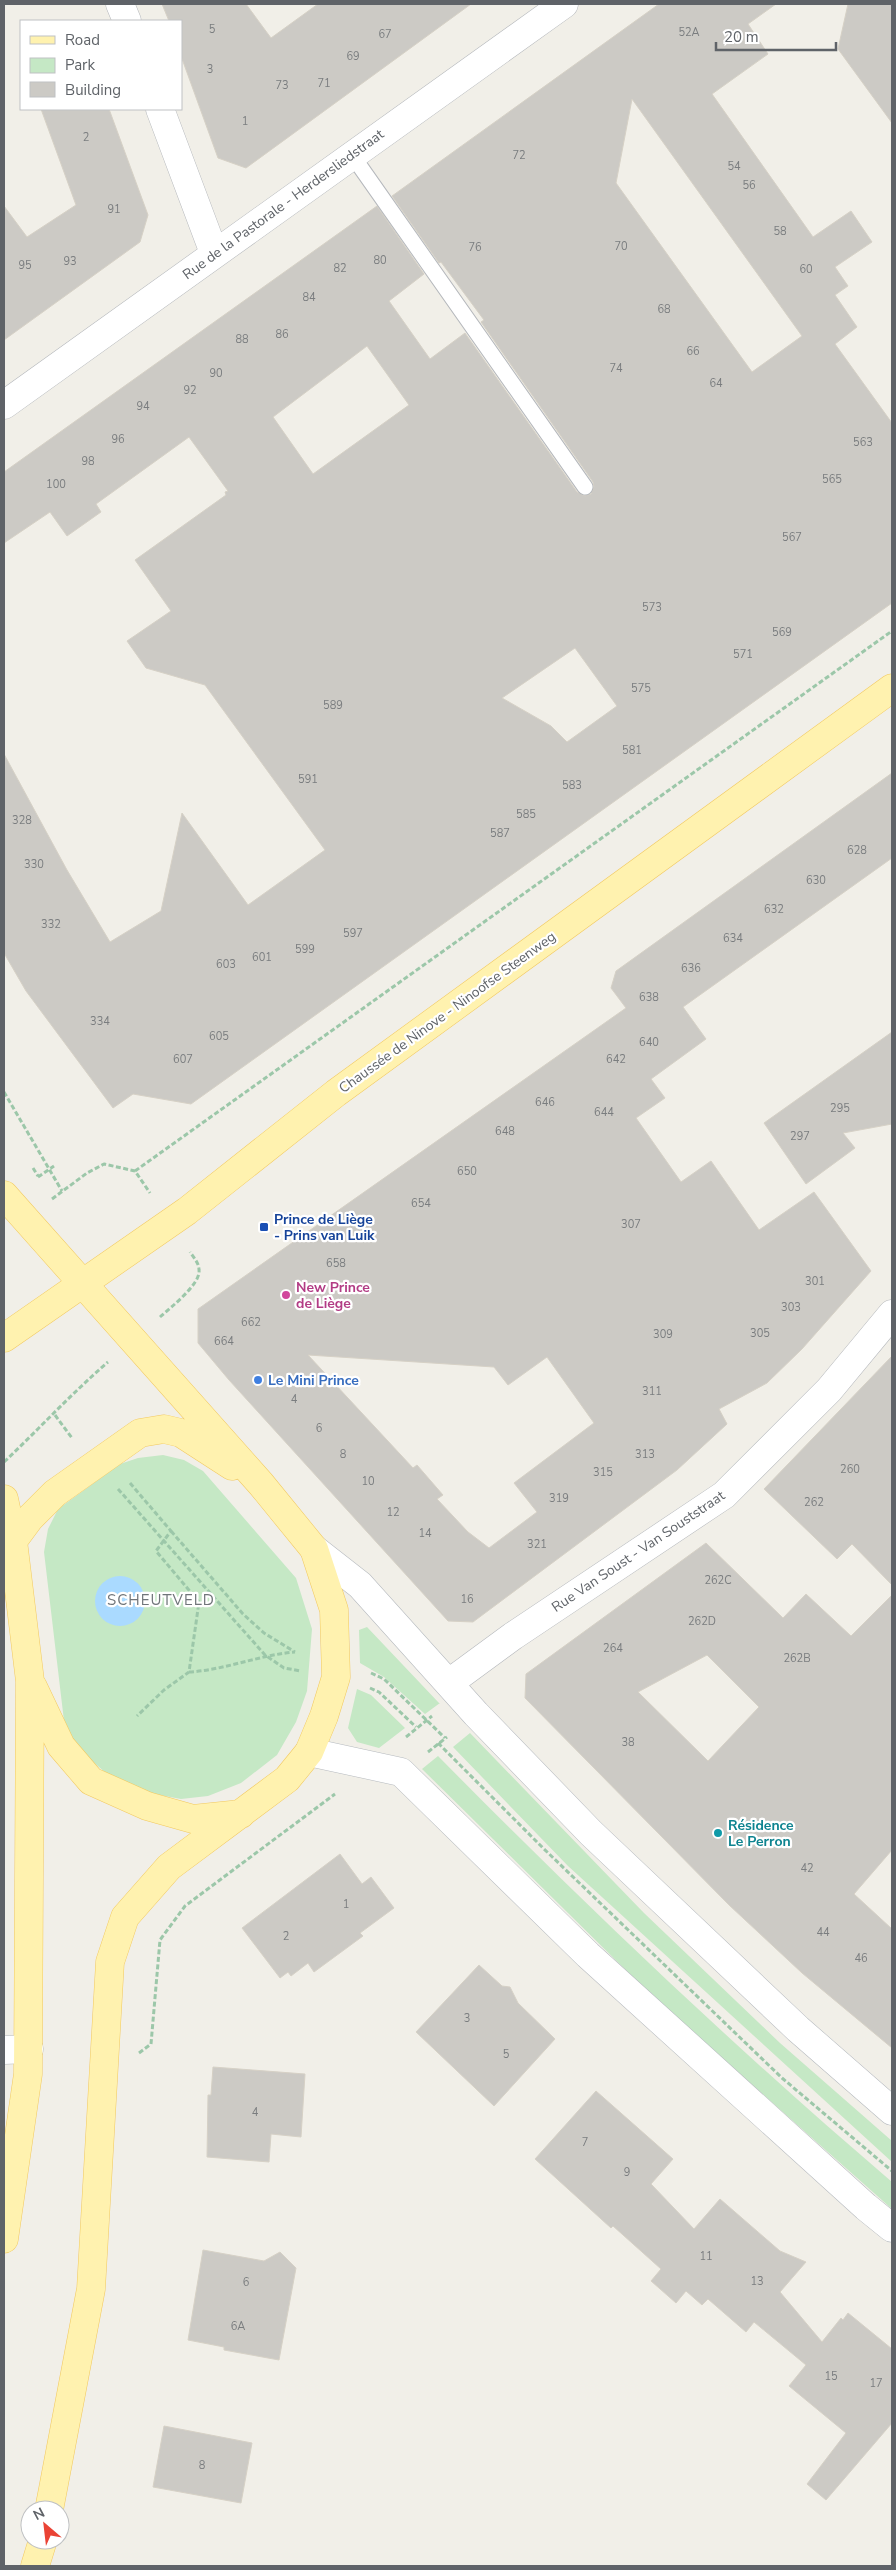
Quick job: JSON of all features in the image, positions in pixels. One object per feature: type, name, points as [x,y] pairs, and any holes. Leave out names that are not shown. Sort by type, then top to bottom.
[{"type":"main road","name":"Chaussée de Ninove - Ninoofse Steenweg","points":[[4,1338],[187,1211],[336,1093],[892,688]]},
{"type":"main road","points":[[4,1195],[261,1484],[314,1550],[334,1610],[337,1664],[336,1677],[324,1716],[309,1752],[287,1779],[169,1867],[125,1916],[110,1962],[103,2056],[91,2289],[51,2500]]},
{"type":"main road","points":[[13,1542],[30,1518],[55,1493],[140,1433],[164,1429],[180,1433],[261,1484]]},
{"type":"main road","points":[[4,1499],[13,1542],[30,1681],[16,2050],[28,2074],[4,2239]]},
{"type":"main road","points":[[30,1681],[61,1746],[91,1781],[146,1806],[193,1818],[241,1814]]},
{"type":"main road","points":[[35,2566],[40,2550]]},
{"type":"street","points":[[120,4],[127,20]]},
{"type":"street","name":"Rue de la Pastorale - Herdersliedstraat","points":[[4,405],[564,4]]},
{"type":"street","points":[[160,110],[214,253]]},
{"type":"street","name":"Rue Van Soust - Van Souststraat","points":[[449,1682],[724,1495],[829,1390],[892,1314]]},
{"type":"street","points":[[314,1550],[360,1585],[591,1833],[798,2029],[892,2111]]},
{"type":"street","points":[[309,1752],[401,1772],[588,1955],[866,2207],[892,2228]]},
{"type":"lane","points":[[352,155],[585,487]]},
{"type":"path","points":[[135,1172],[892,631]]},
{"type":"path","points":[[4,1092],[62,1191]]},
{"type":"path","points":[[38,1177],[54,1166]]},
{"type":"path","points":[[4,1462],[55,1414],[96,1464],[265,1655],[284,1668],[359,1682],[379,1692],[417,1727]]},
{"type":"path","points":[[127,1477],[243,1614],[264,1633],[302,1655]]},
{"type":"path","points":[[171,1531],[156,1551],[199,1602],[189,1672]]},
{"type":"path","points":[[137,1716],[164,1690],[189,1672],[205,1671],[265,1655],[295,1652]]},
{"type":"path","points":[[364,1670],[384,1679],[445,1738]]},
{"type":"path","points":[[425,1754],[453,1732]]},
{"type":"path","points":[[438,1743],[543,1848],[782,2078],[892,2172]]},
{"type":"path","points":[[103,2056],[134,2058],[151,2044],[160,1940],[185,1906],[237,1864],[374,1765]]},
{"type":"green space","points":[[163,1455],[184,1460],[203,1471],[296,1578],[312,1629],[307,1691],[296,1722],[277,1755],[241,1783],[208,1796],[181,1799],[154,1794],[106,1773],[78,1749],[64,1721],[44,1552],[48,1529],[58,1509],[120,1464],[138,1458]]},
{"type":"green space","points":[[367,1627],[440,1703],[425,1714],[384,1677],[360,1663],[359,1630]]},
{"type":"green space","points":[[357,1689],[371,1695],[405,1728],[379,1748],[357,1742],[348,1728]]},
{"type":"green space","points":[[470,1733],[644,1913],[780,2043],[892,2141],[892,2162],[568,1866],[453,1747]]},
{"type":"green space","points":[[438,1756],[548,1866],[717,2027],[892,2182],[892,2209],[650,1994],[422,1769]]},
{"type":"water","points":[[125,1576],[138,1583],[144,1591],[144,1611],[138,1619],[130,1625],[115,1626],[102,1619],[96,1611],[95,1596],[102,1583],[110,1577]]},
{"type":"building","points":[[162,4],[246,4],[271,38],[318,4],[471,4],[246,168],[218,158],[182,59],[182,20],[169,20]]},
{"type":"building","points":[[659,4],[776,4],[748,24],[768,54],[712,94],[813,237],[851,211],[872,242],[835,267],[848,286],[835,295],[857,327],[835,344],[892,423],[892,603],[191,1104],[133,1094],[113,1108],[26,991],[4,953],[4,754],[67,870],[110,942],[161,911],[182,813],[248,905],[325,850],[205,685],[146,668],[127,641],[171,611],[135,560],[226,495],[225,492],[228,491],[189,437],[96,504],[101,512],[67,536],[50,512],[4,543],[4,472],[377,206],[424,274],[389,301],[430,359],[465,333],[577,492],[585,496],[591,494],[594,487],[593,482],[481,322],[484,320],[441,262],[439,263],[392,196]],"holes":[[[632,99],[802,336],[752,372],[616,183]],[[367,346],[409,405],[313,474],[273,417]],[[575,648],[617,706],[567,742],[551,726],[502,698]]]},
{"type":"building","points":[[848,4],[892,4],[892,123],[838,49]]},
{"type":"building","points":[[41,110],[109,110],[148,215],[140,242],[4,340],[4,206],[27,237],[76,205]]},
{"type":"building","points":[[892,773],[892,858],[683,1007],[706,1039],[651,1079],[665,1098],[636,1118],[681,1182],[711,1161],[759,1230],[814,1192],[871,1271],[802,1349],[767,1383],[719,1409],[727,1424],[677,1470],[473,1622],[448,1621],[229,1380],[198,1343],[198,1309],[626,1008],[611,988],[616,971]],"holes":[[[308,1355],[494,1367],[508,1385],[547,1357],[594,1423],[514,1483],[537,1512],[489,1548],[468,1532],[437,1499],[443,1495],[417,1465],[413,1468]]]},
{"type":"building","points":[[892,1032],[892,1124],[843,1133],[855,1148],[806,1184],[764,1123]]},
{"type":"building","points":[[892,1356],[892,1585],[852,1544],[837,1559],[764,1489]]},
{"type":"building","points":[[706,1543],[783,1618],[806,1594],[851,1636],[892,1595],[892,1850],[854,1894],[892,1929],[892,2048],[802,1973],[729,1905],[525,1698],[526,1674]],"holes":[[[707,1655],[759,1707],[708,1761],[638,1692]]]},
{"type":"building","points":[[340,1854],[362,1884],[371,1877],[394,1908],[360,1933],[363,1936],[314,1972],[308,1963],[291,1976],[288,1972],[280,1978],[242,1928]]},
{"type":"building","points":[[479,1965],[502,1986],[510,1987],[518,2003],[555,2039],[494,2106],[416,2032]]},
{"type":"building","points":[[213,2067],[305,2074],[301,2137],[271,2134],[269,2162],[207,2157],[208,2095],[211,2095]]},
{"type":"building","points":[[596,2091],[673,2159],[651,2184],[694,2229],[720,2199],[780,2251],[806,2262],[780,2292],[822,2342],[841,2318],[843,2320],[848,2313],[892,2349],[892,2423],[826,2500],[807,2484],[846,2433],[789,2386],[806,2365],[754,2322],[746,2332],[708,2299],[702,2305],[686,2291],[676,2303],[651,2281],[661,2269],[613,2226],[611,2228],[535,2159]]},
{"type":"building","points":[[203,2250],[264,2261],[280,2252],[296,2268],[279,2360],[224,2350],[224,2347],[188,2340]]},
{"type":"building","points":[[164,2426],[252,2443],[241,2503],[153,2487]]},
{"type":"place","name":"Prince de Liège - Prins van Luik","points":[[264,1227]]},
{"type":"place","name":"New Prince de Liège","points":[[286,1295]]},
{"type":"place","name":"Le Mini Prince","points":[[258,1380]]},
{"type":"place","name":"Résidence Le Perron","points":[[718,1833]]},
{"type":"district","name":"SCHEUTVELD","points":[[161,1600]]}]
